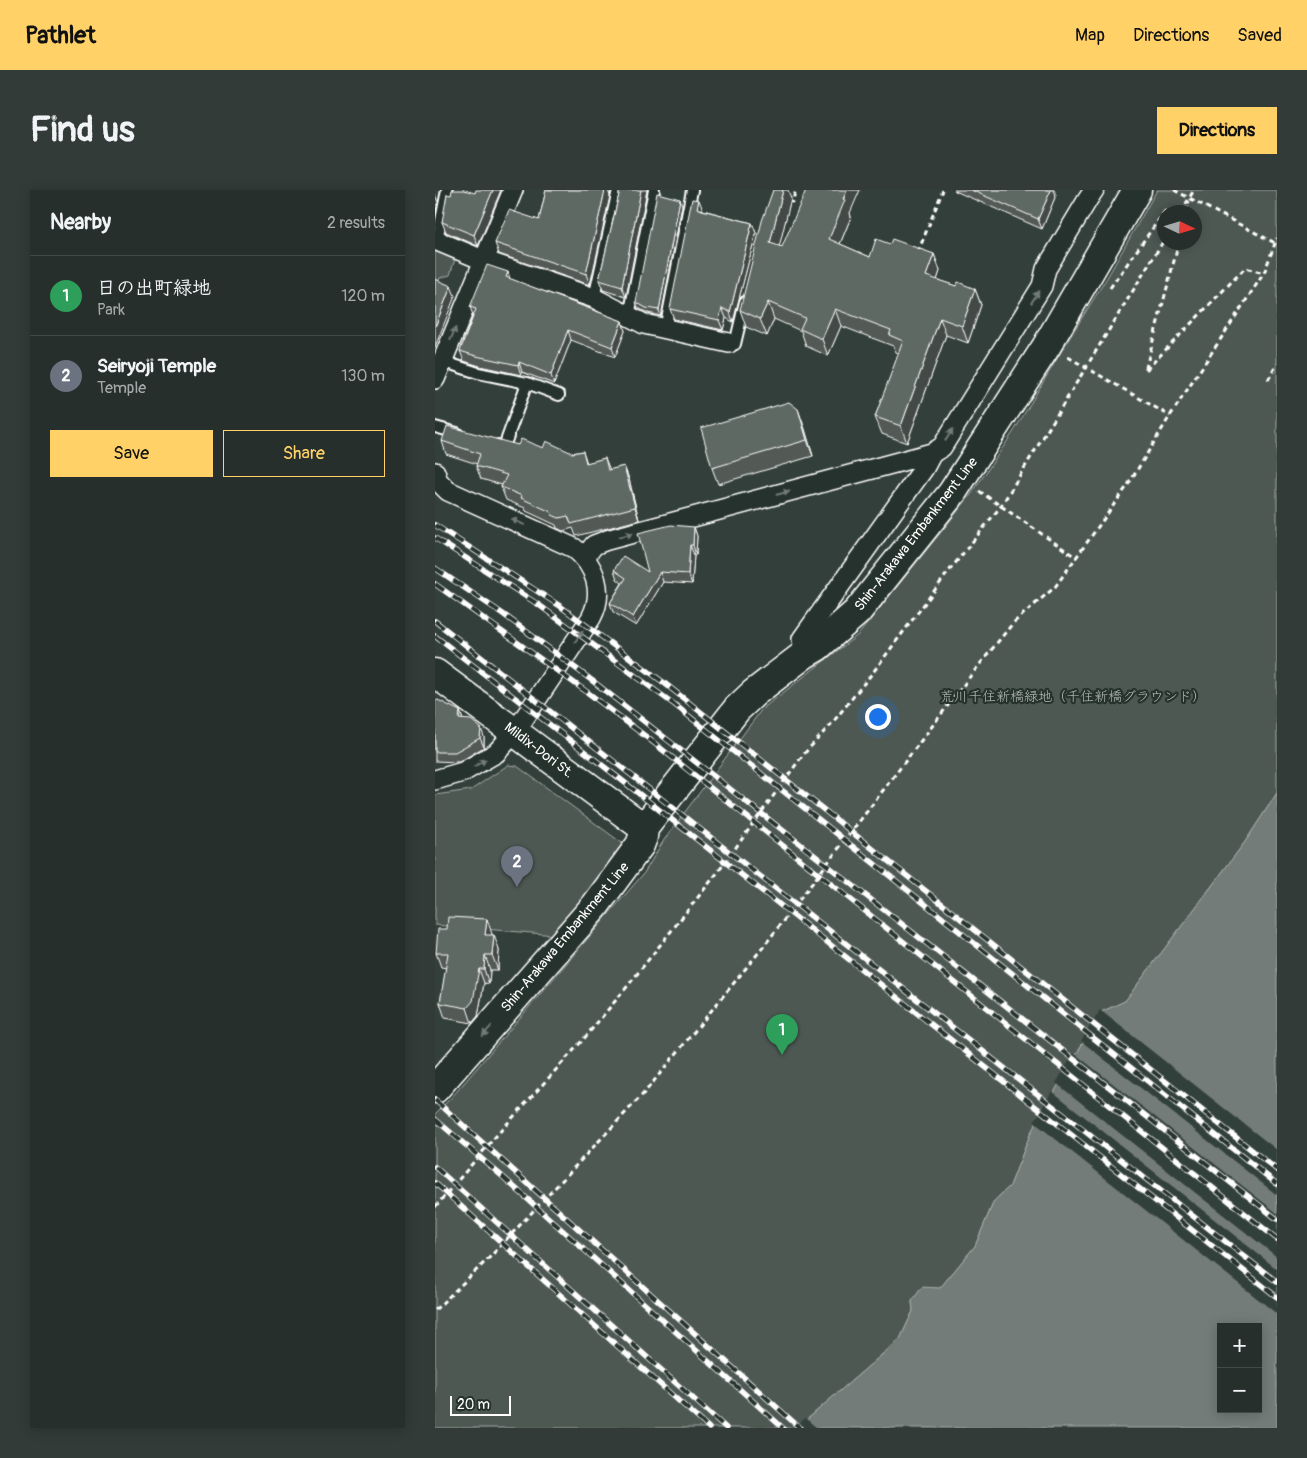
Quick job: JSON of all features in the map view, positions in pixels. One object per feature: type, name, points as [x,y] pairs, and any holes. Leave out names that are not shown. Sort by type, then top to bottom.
[{"type":"main road","name":"Shin-Arakawa Embankment Line","points":[[435,1089],[595,906],[640,845],[644,828],[737,709],[754,693],[805,654],[817,648],[861,607],[963,479],[1046,347],[1137,190]]},
{"type":"main road","name":"Mildix-Dori St.","points":[[435,673],[644,828]]},
{"type":"street","points":[[435,379],[513,190]]},
{"type":"street","points":[[585,557],[593,545],[607,540],[932,453],[942,447],[1042,286],[1046,269],[1086,193]]},
{"type":"street","points":[[436,241],[483,260],[594,298],[644,324],[729,343]]},
{"type":"street","points":[[805,654],[802,639],[924,468],[932,453]]},
{"type":"street","points":[[435,472],[438,481],[449,491],[574,548],[585,557],[596,579],[598,598],[595,610],[515,732],[496,753],[479,764],[463,772],[435,780]]},
{"type":"lane","points":[[436,241],[447,190]]},
{"type":"lane","points":[[594,298],[618,190]]},
{"type":"lane","points":[[629,316],[654,190]]},
{"type":"lane","points":[[665,330],[692,190]]},
{"type":"lane","points":[[729,343],[735,344],[748,290]]},
{"type":"lane","points":[[442,361],[478,373],[527,383],[559,395]]},
{"type":"lane","points":[[487,442],[504,447],[527,383]]},
{"type":"lane","points":[[435,427],[470,437]]},
{"type":"path","points":[[783,200],[792,202],[797,190]]},
{"type":"path","points":[[918,252],[943,190]]},
{"type":"path","points":[[1174,190],[1275,243]]},
{"type":"path","points":[[1186,205],[1194,190]]},
{"type":"path","points":[[1188,205],[1190,198]]},
{"type":"path","points":[[1107,292],[1157,222]]},
{"type":"path","points":[[435,1310],[489,1258],[645,1092],[764,946],[1007,631],[1055,587],[1078,558],[1128,485],[1170,416],[1264,273],[1277,238]]},
{"type":"path","points":[[435,1206],[582,1041],[626,988],[718,872],[803,755],[833,722],[868,678],[949,570],[1001,506],[1159,250]]},
{"type":"path","points":[[1177,250],[1145,371],[1245,268],[1264,273]]},
{"type":"path","points":[[1065,356],[1170,416]]},
{"type":"path","points":[[1268,380],[1277,364]]},
{"type":"path","points":[[963,479],[1078,558]]},
{"type":"green space","name":"荒川千住新橋緑地（千住新橋グラウンド）","points":[[1157,190],[1277,190],[1277,793],[1245,842],[1125,1001],[1101,1012],[1031,1132],[1010,1186],[994,1201],[975,1246],[940,1288],[912,1301],[913,1311],[900,1339],[797,1428],[435,1428],[435,1114],[452,1097],[644,873],[664,840],[762,709],[859,634],[970,496],[1014,431],[1108,276]]},
{"type":"green space","points":[[435,249],[456,256],[450,275],[440,278],[435,287]]},
{"type":"green space","points":[[508,765],[517,766],[626,846],[556,935],[435,925],[435,795],[471,790]]},
{"type":"shaded area","points":[[1277,793],[1277,1428],[797,1428],[900,1339],[913,1311],[912,1301],[922,1287],[940,1288],[975,1246],[994,1201],[1010,1186],[1031,1132],[1101,1012],[1125,1001],[1245,842]]},
{"type":"pier","points":[[1100,1010],[1277,1150],[1277,1195],[1081,1041]]},
{"type":"pier","points":[[1074,1053],[1277,1213],[1277,1257],[1056,1083]]},
{"type":"pier","points":[[1052,1091],[1277,1269],[1277,1314],[1034,1122]]},
{"type":"pier","points":[[805,1418],[817,1428],[795,1428]]},
{"type":"building","points":[[452,190],[464,190],[475,193],[476,190],[493,190],[474,235],[442,222],[447,194],[451,195]]},
{"type":"building","points":[[546,190],[605,190],[586,274],[495,243],[509,210],[539,220]]},
{"type":"building","points":[[620,190],[641,190],[622,287],[599,280]]},
{"type":"building","points":[[773,190],[783,190],[770,243],[782,247],[806,190],[847,190],[843,199],[845,200],[829,239],[870,257],[876,239],[890,244],[892,239],[934,254],[926,276],[956,286],[958,282],[975,289],[962,326],[940,318],[901,426],[875,417],[903,341],[889,335],[891,330],[835,309],[822,339],[800,329],[805,318],[768,302],[760,319],[740,310],[762,221]]},
{"type":"building","points":[[971,190],[1051,190],[1038,219]]},
{"type":"building","points":[[657,193],[680,199],[659,310],[646,308],[636,302]]},
{"type":"building","points":[[692,199],[699,200],[697,208],[702,210],[752,223],[730,312],[722,308],[719,320],[670,309]]},
{"type":"building","points":[[487,265],[508,272],[506,277],[622,321],[612,347],[568,330],[551,375],[519,362],[518,365],[460,351],[476,309],[470,307]]},
{"type":"building","points":[[435,279],[451,286],[435,327]]},
{"type":"building","points":[[789,402],[798,409],[807,440],[712,468],[701,428]]},
{"type":"building","points":[[447,426],[518,445],[521,439],[543,448],[546,441],[572,453],[583,451],[586,463],[605,458],[608,470],[624,466],[635,507],[571,524],[568,516],[559,518],[552,515],[551,512],[521,498],[522,496],[501,487],[507,475],[476,466],[480,454],[442,441]]},
{"type":"building","points":[[671,525],[694,527],[693,545],[690,545],[688,574],[660,572],[633,617],[610,603],[626,578],[614,570],[623,556],[648,572],[638,533]]},
{"type":"building","points":[[435,700],[460,711],[459,719],[471,720],[481,728],[480,738],[455,752],[435,752]]},
{"type":"building","points":[[448,917],[487,919],[485,935],[494,935],[492,955],[485,955],[484,969],[479,969],[473,1001],[467,1008],[440,1003],[448,953],[436,953],[438,929],[447,929]]},
{"type":"railway","points":[[435,525],[560,606],[663,682],[1277,1170]]},
{"type":"railway","points":[[435,538],[539,605],[675,705],[1277,1184]]},
{"type":"railway","points":[[435,568],[503,614],[594,682],[1277,1219]]},
{"type":"railway","points":[[435,584],[587,692],[649,739],[1277,1239]]},
{"type":"railway","points":[[435,621],[1277,1282]]},
{"type":"railway","points":[[435,636],[624,782],[1277,1297]]},
{"type":"railway","points":[[435,1100],[800,1428]]},
{"type":"railway","points":[[435,1119],[503,1177],[783,1428]]},
{"type":"railway","points":[[435,1167],[726,1428]]},
{"type":"railway","points":[[435,1183],[709,1428]]},
{"type":"place","name":"Seiryoji Temple","points":[[517,887]]},
{"type":"place","name":"日の出町緑地","points":[[782,1055]]}]
